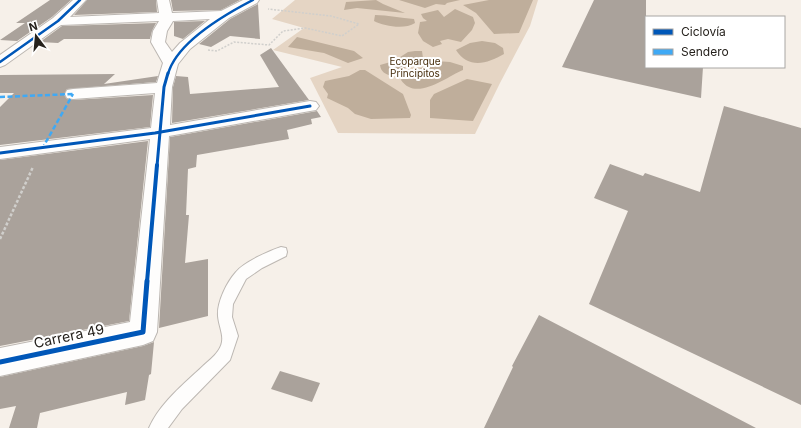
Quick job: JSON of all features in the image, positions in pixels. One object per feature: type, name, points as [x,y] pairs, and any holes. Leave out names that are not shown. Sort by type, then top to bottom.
[{"type":"street","points":[[0,62],[58,21],[80,0]]},
{"type":"street","points":[[163,0],[167,17],[158,39],[158,44],[171,63]]},
{"type":"street","points":[[161,133],[164,87],[171,63],[185,46],[224,15],[248,3]]},
{"type":"street","points":[[58,21],[224,15]]},
{"type":"street","points":[[73,94],[164,87]]},
{"type":"street","points":[[0,153],[42,149],[161,133],[310,106]]},
{"type":"street","name":"Carrera 49","points":[[0,362],[143,332],[161,133]]},
{"type":"lane","points":[[158,428],[182,397],[225,355],[231,336],[225,317],[226,304],[233,288],[242,275],[257,264],[281,252]]},
{"type":"path","points":[[185,46],[217,51],[234,42],[269,45],[283,31],[305,28],[342,36],[359,24],[332,16],[248,3]]},
{"type":"path","points":[[0,239],[42,149]]},
{"type":"green space","name":"Ecoparque Principitos","points":[[295,0],[538,0],[530,26],[475,134],[338,133],[310,78],[342,67],[273,50],[304,28],[272,19]]},
{"type":"shaded area","points":[[376,0],[405,13],[357,8],[344,10],[346,2]]},
{"type":"shaded area","points":[[399,0],[460,0],[447,3],[445,5],[436,4],[425,8]]},
{"type":"shaded area","points":[[489,0],[533,0],[519,33],[494,34],[476,13],[463,5]]},
{"type":"shaded area","points":[[455,9],[473,17],[475,23],[472,30],[461,42],[448,39],[440,41],[442,44],[433,47],[423,41],[418,33],[420,22],[427,21],[421,14],[438,10],[444,17]]},
{"type":"shaded area","points":[[375,15],[414,19],[415,23],[400,27],[388,26],[374,21]]},
{"type":"shaded area","points":[[297,37],[354,51],[363,58],[348,63],[324,53],[288,47]]},
{"type":"shaded area","points":[[482,41],[495,43],[503,48],[504,54],[491,60],[478,63],[466,60],[456,50],[470,43]]},
{"type":"shaded area","points":[[422,51],[423,58],[418,59],[392,76],[382,71],[380,65],[394,61],[408,52]]},
{"type":"shaded area","points":[[436,61],[450,62],[463,66],[463,70],[440,82],[423,88],[415,89],[407,86],[401,80],[402,77]]},
{"type":"shaded area","points":[[360,70],[365,70],[403,94],[411,115],[410,118],[371,119],[355,114],[348,108],[327,98],[328,94],[323,87],[325,81],[349,76]]},
{"type":"shaded area","points":[[467,79],[492,84],[473,121],[430,118],[430,100],[434,94]]},
{"type":"building","points":[[50,0],[71,0],[52,17],[17,41],[0,40],[25,23],[16,23]]},
{"type":"building","points":[[87,0],[156,0],[157,12],[74,15]]},
{"type":"building","points":[[171,0],[240,0],[221,10],[173,11]]},
{"type":"building","points":[[594,0],[646,0],[645,68],[703,68],[701,98],[562,67]]},
{"type":"building","points":[[258,4],[260,39],[230,36],[211,47],[199,44],[230,19]]},
{"type":"building","points":[[205,21],[183,39],[174,36],[174,22]]},
{"type":"building","points":[[156,23],[150,39],[64,39],[58,43],[40,42],[62,26]]},
{"type":"building","points":[[271,48],[309,100],[172,123],[173,87],[176,76],[188,77],[190,94],[279,87],[260,55]]},
{"type":"building","points":[[115,74],[104,84],[158,76],[156,82],[67,89],[64,95],[67,99],[73,100],[153,95],[150,127],[0,145],[0,107],[14,93],[0,93],[0,75]]},
{"type":"building","points":[[724,106],[801,128],[801,405],[589,304],[628,211],[594,198],[610,164],[643,176],[645,173],[700,192]]},
{"type":"building","points":[[317,111],[321,117],[311,119],[312,124],[287,130],[289,139],[197,155],[196,167],[188,169],[186,215],[189,215],[185,263],[208,259],[208,316],[159,328],[170,137]]},
{"type":"building","points":[[148,141],[129,321],[0,346],[0,160]]},
{"type":"building","points":[[539,315],[756,428],[484,428],[513,367],[512,366]]},
{"type":"building","points":[[154,342],[151,374],[149,375],[145,400],[125,405],[127,392],[40,413],[37,428],[9,428],[16,406],[0,409],[0,377],[143,346]]},
{"type":"building","points":[[280,371],[320,383],[312,402],[271,389]]},
{"type":"marked path","points":[[0,97],[73,94]]},
{"type":"marked path","points":[[42,149],[73,94]]},
{"type":"cycle path","points":[[0,62],[58,21],[80,0]]},
{"type":"cycle path","points":[[0,362],[143,332],[164,87],[171,63],[185,46],[224,15],[253,0]]},
{"type":"cycle path","points":[[0,153],[155,133],[310,106]]}]
